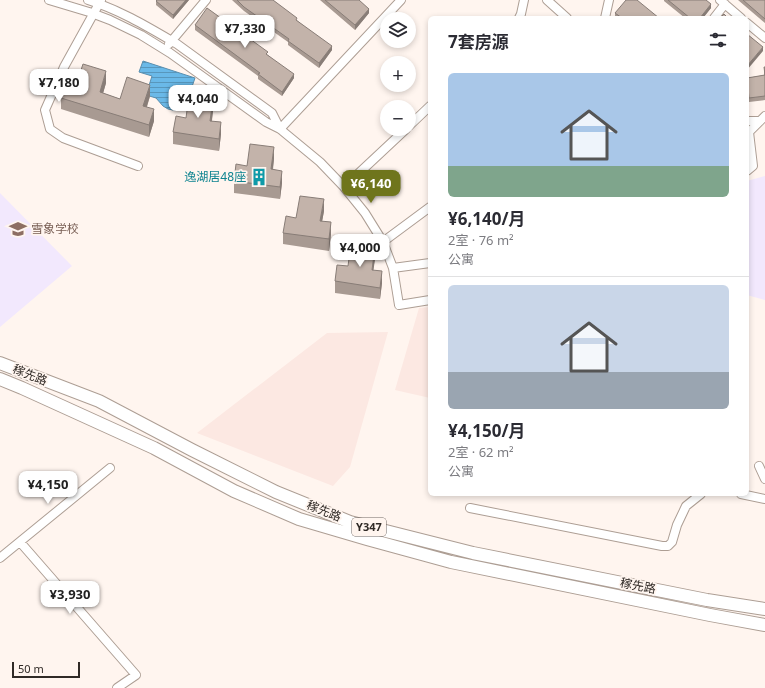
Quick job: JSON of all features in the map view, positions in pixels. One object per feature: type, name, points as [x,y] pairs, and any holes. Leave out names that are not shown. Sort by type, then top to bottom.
[{"type":"main road","name":"稼先路","points":[[0,362],[99,401],[276,492],[350,522],[473,553],[707,600],[765,609]]},
{"type":"main road","name":"稼先路","points":[[0,379],[154,448],[234,491],[299,519],[451,562],[710,616],[765,625]]},
{"type":"street","points":[[49,0],[94,13],[130,30],[165,50],[266,122],[280,129],[320,162],[344,187],[365,214],[383,242],[392,268],[399,305],[428,300]]},
{"type":"street","points":[[88,0],[100,2],[172,41],[272,113],[280,129]]},
{"type":"street","points":[[165,50],[206,0]]},
{"type":"street","points":[[280,129],[401,0]]},
{"type":"street","points":[[520,16],[524,0]]},
{"type":"street","points":[[547,0],[565,16]]},
{"type":"street","points":[[606,16],[610,0]]},
{"type":"street","points":[[100,2],[64,67],[45,110],[50,129],[64,138],[138,166]]},
{"type":"street","points":[[715,16],[722,2],[739,16]]},
{"type":"street","points":[[749,25],[765,38]]},
{"type":"street","points":[[416,119],[428,108]]},
{"type":"street","points":[[749,121],[762,119]]},
{"type":"street","points":[[749,169],[753,166],[749,132],[762,119]]},
{"type":"street","points":[[344,187],[399,136]]},
{"type":"street","points":[[376,248],[428,208]]},
{"type":"street","points":[[392,268],[428,263]]},
{"type":"street","points":[[759,466],[765,479]]},
{"type":"street","points":[[0,558],[110,468]]},
{"type":"street","points":[[470,508],[668,546],[672,542],[677,525],[686,506],[699,496]]},
{"type":"street","points":[[749,496],[765,499]]},
{"type":"street","points":[[20,542],[136,675],[117,688]]},
{"type":"shaded area","points":[[765,176],[765,300],[749,296],[749,180]]},
{"type":"shaded area","name":"雪象学校","points":[[0,193],[72,266],[0,327]]},
{"type":"shaded area","points":[[428,307],[428,398],[395,390],[419,308]]},
{"type":"shaded area","points":[[388,332],[350,467],[333,486],[197,433],[327,333]]},
{"type":"water","points":[[143,61],[195,78],[184,110],[168,109],[156,98],[146,95],[152,76],[139,72]]},
{"type":"building","points":[[186,0],[173,15],[156,1]]},
{"type":"building","points":[[237,0],[273,0],[297,18],[296,20],[332,46],[319,63],[288,41],[289,39],[244,7]]},
{"type":"building","points":[[325,0],[359,0],[369,9],[355,25]]},
{"type":"building","points":[[626,0],[637,0],[657,16],[619,16],[615,13]]},
{"type":"building","points":[[668,0],[706,0],[711,4],[702,16],[688,16]]},
{"type":"building","points":[[743,0],[765,0],[765,19]]},
{"type":"building","points":[[207,8],[268,52],[266,54],[294,74],[282,92],[258,74],[260,73],[195,25]]},
{"type":"building","points":[[749,36],[763,47],[749,64]]},
{"type":"building","points":[[83,64],[106,71],[100,92],[120,99],[127,77],[150,85],[143,106],[154,109],[149,125],[61,98],[66,82],[76,85]]},
{"type":"building","points":[[765,75],[765,96],[749,98],[749,78]]},
{"type":"building","points":[[189,95],[213,99],[210,121],[221,122],[219,139],[173,132],[176,116],[186,118]]},
{"type":"building","points":[[250,144],[274,147],[271,169],[282,171],[280,187],[234,181],[236,164],[247,166]]},
{"type":"building","points":[[300,196],[324,199],[320,221],[331,222],[329,239],[283,233],[286,216],[296,218]]},
{"type":"building","points":[[351,244],[375,247],[372,270],[382,271],[380,288],[335,281],[337,265],[348,266]]},
{"type":"place","name":"逸湖居48座","points":[[259,177]]},
{"type":"place","name":"雪象学校","points":[[18,229]]}]
